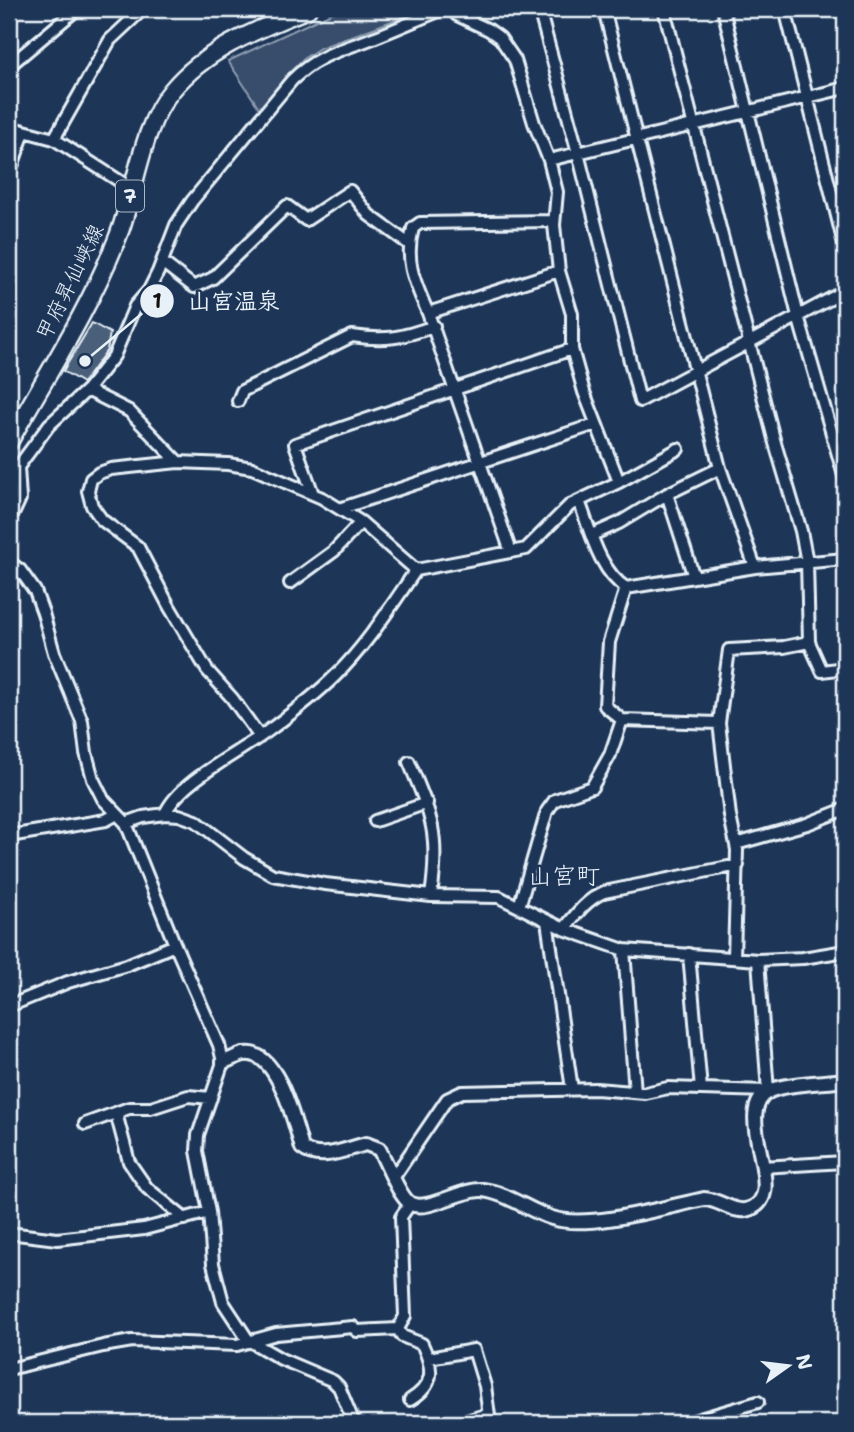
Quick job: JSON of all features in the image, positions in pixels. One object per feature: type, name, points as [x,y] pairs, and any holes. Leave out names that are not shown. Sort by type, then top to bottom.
[{"type":"main road","name":"甲府昇仙峡線","points":[[9,442],[102,275],[118,237],[155,116],[170,92],[187,74],[220,48],[304,10]]},
{"type":"street","points":[[9,66],[77,9]]},
{"type":"street","points":[[54,139],[110,40],[143,9]]},
{"type":"street","points":[[9,514],[20,499],[18,467],[49,425],[87,390],[114,356],[135,306],[149,290],[176,225],[192,201],[292,80],[307,66],[325,55],[444,9]]},
{"type":"street","points":[[453,9],[457,15],[489,30],[508,48],[515,60],[534,123],[550,160],[557,192],[554,221],[559,271],[572,314],[572,349],[618,482]]},
{"type":"street","points":[[539,9],[640,401],[845,291]]},
{"type":"street","points":[[604,9],[720,468],[755,567]]},
{"type":"street","points":[[664,9],[801,531],[807,562],[808,642],[822,671],[845,668]]},
{"type":"street","points":[[723,9],[799,316],[845,480]]},
{"type":"street","points":[[785,9],[845,248]]},
{"type":"street","points":[[550,160],[845,88]]},
{"type":"street","points":[[9,127],[54,139],[132,189]]},
{"type":"street","points":[[9,175],[24,132]]},
{"type":"street","points":[[162,262],[194,287],[213,278],[286,206],[306,220],[351,191],[369,215],[408,244]]},
{"type":"street","points":[[511,552],[434,326],[412,277],[408,244],[412,228],[420,223],[554,221]]},
{"type":"street","points":[[428,313],[559,271]]},
{"type":"street","points":[[237,401],[242,391],[352,336],[372,339],[403,338],[434,326]]},
{"type":"street","points":[[313,494],[295,443],[572,349]]},
{"type":"street","points":[[87,390],[129,411],[178,462]]},
{"type":"street","points":[[342,508],[596,424]]},
{"type":"street","points":[[165,814],[170,802],[191,783],[260,737],[334,677],[364,643],[416,570],[526,549],[570,505],[678,449]]},
{"type":"street","points":[[260,737],[232,698],[207,670],[138,547],[102,520],[92,506],[88,491],[91,479],[111,469],[178,462],[252,468],[342,508],[416,570]]},
{"type":"street","points":[[592,536],[720,468]]},
{"type":"street","points":[[667,494],[694,577]]},
{"type":"street","points":[[579,501],[592,536],[614,581],[626,588],[755,567],[845,559]]},
{"type":"street","points":[[290,583],[334,551],[361,522]]},
{"type":"street","points":[[9,562],[20,570],[34,591],[54,653],[82,721],[93,779],[103,799],[121,819],[219,1045],[223,1062],[198,1135],[197,1150],[209,1212],[213,1264],[223,1302],[248,1340],[281,1359],[332,1381],[339,1387],[355,1423]]},
{"type":"street","points":[[626,588],[608,642],[605,706],[622,720],[719,723]]},
{"type":"street","points":[[734,958],[738,865],[719,723],[729,650],[784,647],[808,642]]},
{"type":"street","points":[[519,906],[547,811],[555,800],[592,788],[610,755],[622,720]]},
{"type":"street","points":[[409,762],[432,821],[436,848],[431,895]]},
{"type":"street","points":[[375,821],[426,803]]},
{"type":"street","points":[[736,844],[807,824],[845,809]]},
{"type":"street","points":[[9,836],[106,820],[179,815],[196,821],[244,858],[273,874],[325,884],[431,895],[499,897],[564,929],[624,950],[758,960],[803,958],[845,951]]},
{"type":"street","points":[[564,929],[593,897],[604,892],[738,865]]},
{"type":"street","points":[[547,921],[572,1089]]},
{"type":"street","points":[[9,1006],[68,982],[127,965],[175,945]]},
{"type":"street","points":[[624,950],[635,1092]]},
{"type":"street","points":[[689,954],[701,1089]]},
{"type":"street","points":[[223,1062],[246,1053],[257,1056],[270,1065],[287,1100],[302,1148],[311,1154],[322,1155],[366,1144],[372,1145],[379,1149],[402,1195],[410,1203],[419,1205],[461,1192],[485,1190],[552,1219],[565,1221],[621,1216],[704,1199],[713,1199],[739,1210],[746,1210],[762,1201],[766,1182],[756,1118],[757,1108],[768,1091],[758,960]]},
{"type":"street","points":[[394,1177],[447,1099],[469,1091],[572,1089],[645,1093],[668,1088],[768,1091],[845,1080]]},
{"type":"street","points":[[85,1124],[128,1108],[151,1108],[188,1096],[211,1098]]},
{"type":"street","points":[[116,1113],[129,1162],[146,1188],[185,1219]]},
{"type":"street","points":[[762,1167],[844,1162],[845,1180]]},
{"type":"street","points":[[398,1329],[405,1316],[401,1217],[410,1203]]},
{"type":"street","points":[[9,1233],[57,1239],[144,1229],[209,1212]]},
{"type":"street","points":[[9,1369],[132,1341],[237,1345],[276,1334],[353,1327],[357,1331],[398,1329]]},
{"type":"street","points":[[398,1329],[402,1336],[422,1344],[429,1358],[431,1375],[426,1389],[410,1399]]},
{"type":"street","points":[[429,1358],[474,1350],[485,1387],[489,1419],[460,1423]]},
{"type":"street","points":[[693,1423],[758,1402]]},
{"type":"shaded area","points":[[340,9],[424,9],[320,48],[303,59],[285,77],[261,111],[228,61]]},
{"type":"building","points":[[92,323],[110,333],[107,350],[83,383],[63,371]]},
{"type":"place","name":"山宮温泉","points":[[85,361]]},
{"type":"district","name":"山宮町","points":[[564,876]]}]
